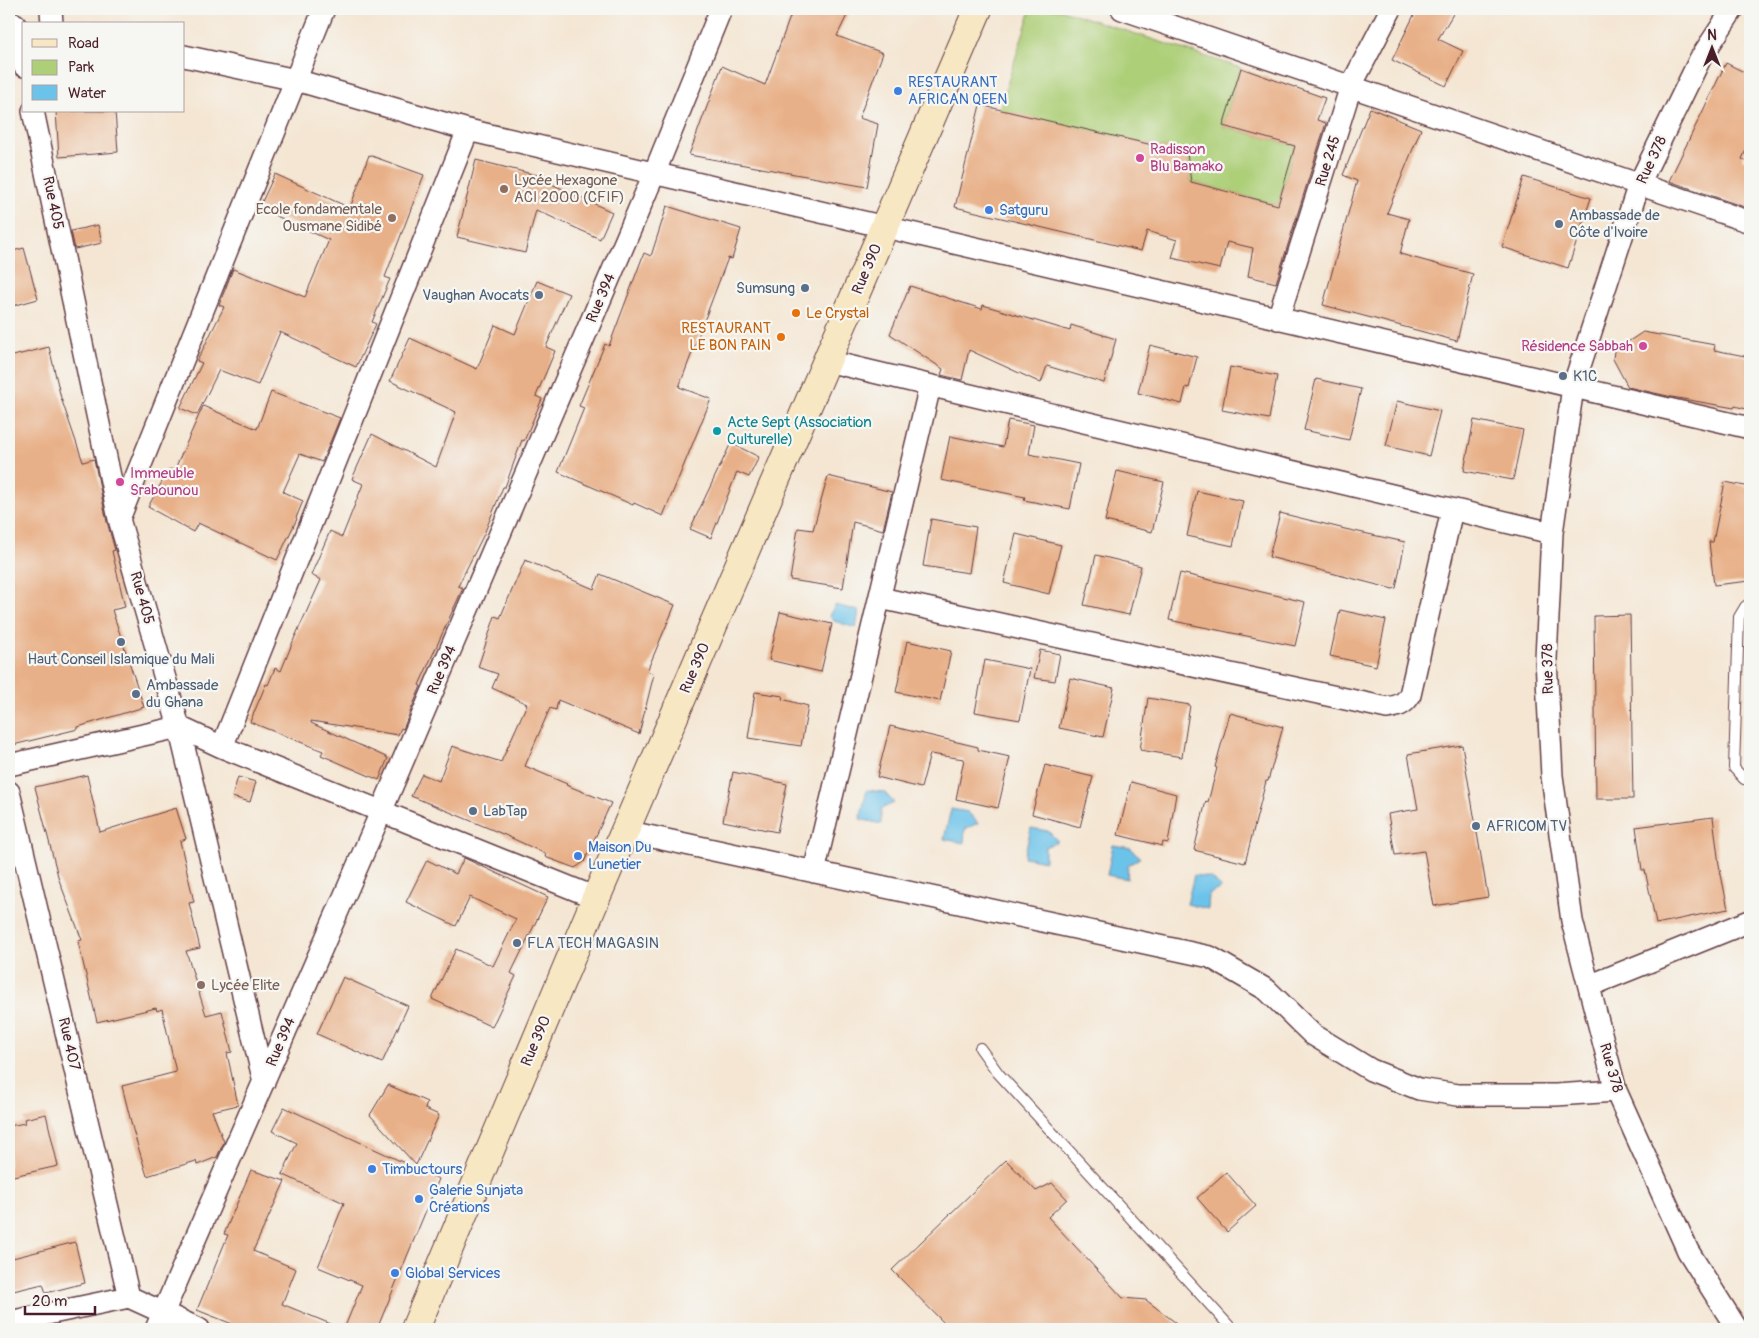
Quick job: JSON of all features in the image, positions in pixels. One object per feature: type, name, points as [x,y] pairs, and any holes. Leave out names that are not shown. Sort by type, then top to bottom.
[{"type":"street","points":[[51,9],[52,22]]},
{"type":"street","points":[[119,519],[324,9]]},
{"type":"street","name":"Rue 394","points":[[160,1321],[381,812],[654,174],[721,9]]},
{"type":"street","name":"Rue 390","points":[[416,1329],[596,898],[978,9]]},
{"type":"street","points":[[1122,9],[1750,222]]},
{"type":"street","name":"Rue 245","points":[[1278,318],[1351,86],[1391,9]]},
{"type":"street","name":"Rue 378","points":[[1733,9],[1700,59],[1639,184],[1573,387],[1552,533],[1546,659],[1552,776],[1572,921],[1616,1091],[1688,1251],[1738,1329]]},
{"type":"street","points":[[16,25],[22,56]]},
{"type":"street","points":[[185,56],[296,80],[468,130],[1750,428]]},
{"type":"street","name":"Rue 405","points":[[33,112],[119,519],[179,727],[264,1082]]},
{"type":"street","points":[[222,747],[468,130]]},
{"type":"street","points":[[827,361],[1552,533]]},
{"type":"street","points":[[814,872],[930,386]]},
{"type":"street","points":[[880,598],[1387,708],[1405,703],[1410,695],[1452,510]]},
{"type":"street","points":[[9,765],[179,727],[222,747],[596,898]]},
{"type":"street","name":"Rue 407","points":[[9,792],[128,1297]]},
{"type":"street","points":[[625,831],[1210,958],[1267,990],[1312,1034],[1371,1070],[1419,1089],[1458,1095],[1556,1095],[1616,1091]]},
{"type":"street","points":[[1589,986],[1750,921]]},
{"type":"street","points":[[9,1322],[128,1297],[160,1321],[199,1329]]},
{"type":"lane","points":[[1750,604],[1745,607],[1739,617],[1734,768],[1744,779],[1750,780]]},
{"type":"lane","points":[[980,1048],[1005,1080],[1232,1329]]},
{"type":"green space","points":[[1031,9],[1059,9],[1241,68],[1223,126],[1295,146],[1278,205],[1191,182],[1187,153],[999,110]]},
{"type":"water","points":[[835,605],[859,611],[856,628],[834,621],[829,616]]},
{"type":"water","points":[[867,790],[884,792],[894,803],[881,809],[881,824],[860,819]]},
{"type":"water","points":[[951,809],[968,812],[978,823],[965,829],[964,843],[944,839]]},
{"type":"water","points":[[1031,828],[1048,831],[1058,841],[1045,847],[1045,861],[1024,857]]},
{"type":"water","points":[[1113,845],[1131,848],[1140,858],[1128,865],[1127,879],[1107,875]]},
{"type":"water","points":[[1194,875],[1212,878],[1221,888],[1209,894],[1208,909],[1187,904]]},
{"type":"building","points":[[793,9],[850,9],[837,36],[883,53],[859,118],[878,124],[867,187],[689,155],[722,66],[765,85]]},
{"type":"building","points":[[1417,9],[1456,9],[1438,39],[1463,51],[1446,86],[1392,60]]},
{"type":"building","points":[[1726,63],[1750,75],[1750,141],[1742,159],[1750,163],[1750,209],[1669,181]]},
{"type":"building","points":[[1241,68],[1325,98],[1317,120],[1326,123],[1276,283],[1248,276],[1253,248],[1227,242],[1220,269],[1172,258],[1177,240],[1147,231],[1141,251],[955,207],[980,105],[1187,153],[1191,182],[1278,205],[1295,146],[1223,126]]},
{"type":"building","points":[[1370,108],[1421,129],[1387,213],[1409,219],[1400,254],[1473,274],[1457,341],[1323,305],[1357,181],[1343,175]]},
{"type":"building","points":[[56,112],[115,112],[118,152],[59,157]]},
{"type":"building","points":[[369,155],[424,175],[385,277],[390,279],[372,322],[376,324],[356,367],[280,332],[258,385],[219,370],[197,415],[180,408],[202,363],[197,361],[224,307],[219,305],[233,269],[305,297],[329,240],[259,208],[275,174],[350,208]]},
{"type":"building","points":[[476,160],[544,177],[543,180],[612,212],[600,239],[536,210],[525,253],[457,237]]},
{"type":"building","points":[[1524,177],[1591,198],[1568,268],[1502,247]]},
{"type":"building","points":[[667,206],[741,229],[732,259],[728,258],[679,387],[711,399],[663,516],[558,472],[584,408],[579,406],[605,344],[609,346],[644,253],[651,256]]},
{"type":"building","points":[[98,225],[102,243],[75,249],[71,231]]},
{"type":"building","points":[[24,248],[38,299],[9,307],[9,252]]},
{"type":"building","points":[[537,281],[569,294],[546,347],[555,351],[536,396],[542,399],[524,441],[522,440],[505,487],[503,487],[484,534],[458,586],[463,588],[419,685],[421,686],[403,729],[401,728],[398,735],[311,721],[311,723],[388,758],[379,780],[321,755],[323,751],[250,722],[275,668],[281,671],[321,580],[311,575],[330,531],[342,537],[363,484],[352,479],[372,434],[436,467],[456,412],[390,381],[410,338],[477,369],[495,325],[515,334]]},
{"type":"building","points":[[910,286],[982,309],[983,305],[1070,331],[1071,325],[1116,339],[1104,383],[1047,366],[1041,383],[969,350],[962,380],[941,375],[943,369],[890,334]]},
{"type":"building","points":[[1643,332],[1715,345],[1714,350],[1750,357],[1750,410],[1672,397],[1628,387],[1613,359],[1614,351]]},
{"type":"building","points":[[1150,345],[1197,357],[1189,388],[1186,387],[1182,404],[1138,393]]},
{"type":"building","points":[[49,347],[61,398],[83,462],[94,459],[115,550],[112,551],[125,607],[112,610],[144,707],[78,727],[78,729],[9,746],[9,357]]},
{"type":"building","points":[[1230,367],[1277,376],[1269,419],[1222,410]]},
{"type":"building","points":[[1316,379],[1361,389],[1349,440],[1304,430]]},
{"type":"building","points":[[271,392],[340,418],[322,462],[300,454],[283,492],[303,501],[297,519],[277,560],[198,523],[193,532],[148,507],[169,469],[174,471],[203,406],[257,429]]},
{"type":"building","points":[[1397,401],[1440,411],[1429,456],[1386,446]]},
{"type":"building","points":[[1008,420],[1034,425],[1029,454],[1079,464],[1070,509],[1024,500],[1025,497],[941,480],[950,436],[1003,447]]},
{"type":"building","points":[[1474,420],[1523,430],[1513,480],[1464,471]]},
{"type":"building","points":[[731,443],[759,457],[749,477],[737,472],[711,538],[690,529]]},
{"type":"building","points":[[1117,471],[1164,482],[1152,532],[1105,521]]},
{"type":"building","points":[[828,476],[892,492],[883,530],[853,522],[843,588],[790,580],[798,528],[813,530]]},
{"type":"building","points":[[1725,482],[1750,487],[1750,581],[1714,585],[1709,542],[1713,542]]},
{"type":"building","points":[[1197,491],[1243,501],[1233,546],[1187,536]]},
{"type":"building","points":[[1280,513],[1405,542],[1396,588],[1393,589],[1269,557]]},
{"type":"building","points":[[931,519],[976,527],[969,573],[923,566]]},
{"type":"building","points":[[1016,534],[1061,545],[1049,594],[1004,583]]},
{"type":"building","points":[[1096,555],[1141,566],[1129,615],[1084,605]]},
{"type":"building","points":[[525,560],[594,589],[600,574],[675,605],[647,671],[654,674],[639,734],[558,700],[556,710],[550,708],[525,766],[611,803],[584,862],[575,868],[545,857],[546,854],[505,835],[411,796],[422,774],[439,781],[452,746],[501,762],[527,704],[492,688],[498,674],[478,667],[495,616],[500,618]]},
{"type":"building","points":[[1180,573],[1305,602],[1295,646],[1169,620]]},
{"type":"building","points":[[1340,610],[1386,620],[1376,666],[1330,656]]},
{"type":"building","points":[[780,612],[832,624],[821,672],[769,660]]},
{"type":"building","points":[[1630,615],[1633,799],[1596,799],[1594,616]]},
{"type":"building","points":[[907,641],[951,651],[940,701],[896,692]]},
{"type":"building","points":[[1040,650],[1060,654],[1055,681],[1034,678]]},
{"type":"building","points":[[985,660],[1030,669],[1020,720],[975,712]]},
{"type":"building","points":[[1070,678],[1114,688],[1103,737],[1059,728]]},
{"type":"building","points":[[755,692],[783,696],[782,699],[808,706],[801,746],[748,738]]},
{"type":"building","points":[[1148,698],[1190,705],[1182,757],[1140,750]]},
{"type":"building","points":[[1230,713],[1283,727],[1268,781],[1266,781],[1245,863],[1194,850]]},
{"type":"building","points":[[890,726],[978,747],[978,750],[1010,757],[998,808],[956,799],[964,759],[930,754],[921,788],[877,777]]},
{"type":"building","points":[[1462,745],[1488,897],[1434,906],[1424,851],[1395,855],[1388,814],[1418,809],[1408,754]]},
{"type":"building","points":[[1045,765],[1093,777],[1080,827],[1032,814]]},
{"type":"building","points":[[733,772],[787,784],[777,832],[723,821]]},
{"type":"building","points":[[87,775],[100,832],[176,808],[186,839],[180,841],[194,902],[189,903],[200,948],[186,951],[206,1015],[222,1011],[232,1052],[227,1053],[238,1105],[212,1111],[224,1142],[217,1157],[197,1165],[196,1161],[147,1176],[122,1086],[176,1072],[162,1009],[157,1011],[156,1008],[97,1022],[78,941],[82,940],[59,880],[35,787]]},
{"type":"building","points":[[238,777],[256,782],[250,802],[232,797]]},
{"type":"building","points":[[1131,782],[1176,794],[1168,843],[1163,842],[1162,846],[1118,835]]},
{"type":"building","points":[[1713,817],[1719,865],[1728,909],[1656,924],[1645,870],[1642,870],[1636,827]]},
{"type":"building","points":[[464,858],[548,897],[511,973],[516,976],[492,1027],[432,999],[456,949],[493,966],[516,919],[470,897],[456,926],[406,902],[427,860],[456,874]]},
{"type":"building","points":[[343,977],[408,1006],[382,1063],[317,1034]]},
{"type":"building","points":[[388,1085],[427,1102],[425,1109],[439,1115],[416,1165],[370,1115]]},
{"type":"building","points":[[284,1107],[439,1179],[377,1329],[344,1329],[362,1285],[318,1267],[344,1203],[282,1174],[297,1143],[272,1131]]},
{"type":"building","points":[[46,1114],[58,1166],[9,1177],[9,1126],[25,1123],[24,1119]]},
{"type":"building","points":[[1006,1160],[1036,1191],[1052,1183],[1067,1199],[1048,1217],[1123,1298],[1146,1300],[1184,1329],[950,1329],[892,1270]]},
{"type":"building","points":[[251,1170],[285,1181],[253,1251],[296,1269],[282,1304],[343,1329],[245,1329],[197,1310],[228,1235],[224,1234]]},
{"type":"building","points":[[1226,1172],[1256,1206],[1227,1232],[1197,1198]]},
{"type":"building","points":[[75,1242],[85,1283],[46,1293],[43,1284],[9,1292],[9,1259]]},
{"type":"place","name":"RESTAURANT AFRICAN QEEN","points":[[898,91]]},
{"type":"place","name":"Radisson Blu Bamako","points":[[1140,158]]},
{"type":"place","name":"Lycée Hexagone ACI 2000 (CFIF)","points":[[504,189]]},
{"type":"place","name":"Satguru","points":[[989,210]]},
{"type":"place","name":"Ecole fondamentale Ousmane Sidibé","points":[[392,218]]},
{"type":"place","name":"Ambassade de Côte d'Ivoire","points":[[1559,224]]},
{"type":"place","name":"Sumsung","points":[[805,288]]},
{"type":"place","name":"Vaughan Avocats","points":[[539,295]]},
{"type":"place","name":"Le Crystal","points":[[796,313]]},
{"type":"place","name":"RESTAURANT LE BON PAIN","points":[[781,337]]},
{"type":"place","name":"Résidence Sabbah","points":[[1643,346]]},
{"type":"place","name":"K1C","points":[[1563,376]]},
{"type":"place","name":"Acte Sept (Association Culturelle)","points":[[717,431]]},
{"type":"place","name":"Immeuble Srabounou","points":[[120,482]]},
{"type":"place","name":"Haut Conseil Islamique du Mali","points":[[121,642]]},
{"type":"place","name":"Ambassade du Ghana","points":[[136,694]]},
{"type":"place","name":"LabTap","points":[[473,811]]},
{"type":"place","name":"AFRICOM TV","points":[[1476,826]]},
{"type":"place","name":"Maison Du Lunetier","points":[[578,856]]},
{"type":"place","name":"FLA TECH MAGASIN","points":[[517,943]]},
{"type":"place","name":"Lycée Elite","points":[[201,985]]},
{"type":"place","name":"Timbuctours","points":[[372,1169]]},
{"type":"place","name":"Galerie Sunjata Créations","points":[[419,1199]]},
{"type":"place","name":"Global Services","points":[[395,1273]]}]
